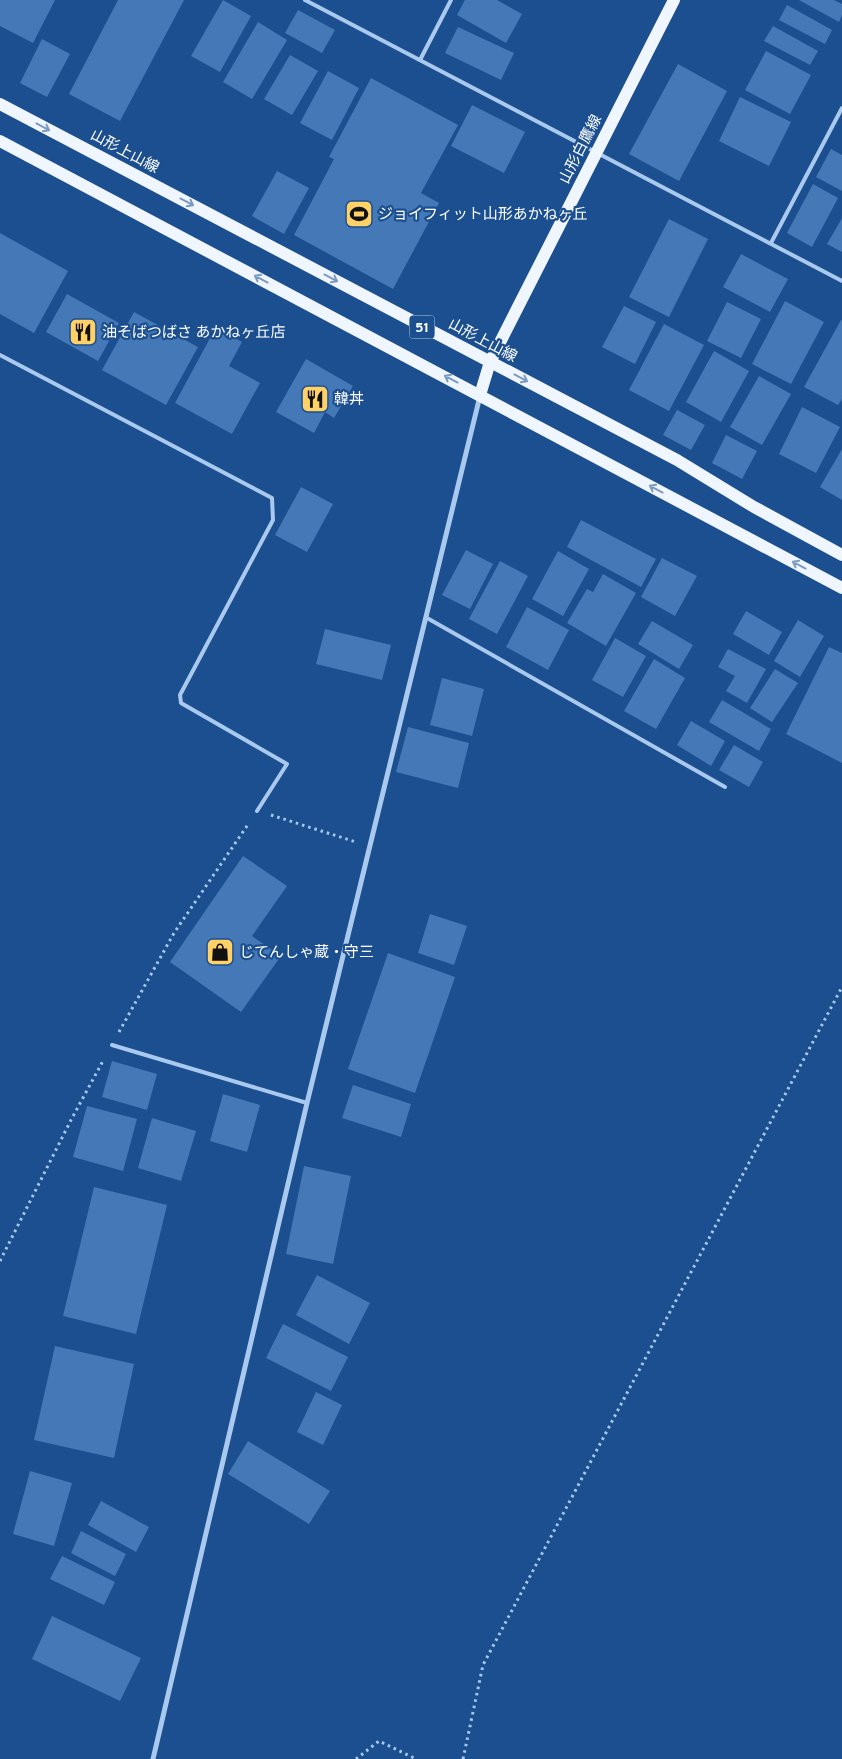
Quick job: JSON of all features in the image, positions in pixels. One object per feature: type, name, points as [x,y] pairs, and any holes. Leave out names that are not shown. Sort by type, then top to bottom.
[{"type":"main road","name":"山形白鷹線","points":[[480,395],[490,362],[674,0]]},
{"type":"main road","name":"山形上山線","points":[[0,104],[677,460],[754,507],[842,554]]},
{"type":"main road","name":"51","points":[[0,141],[842,588]]},
{"type":"street","points":[[153,1759],[307,1103],[480,395]]},
{"type":"lane","points":[[305,0],[842,281]]},
{"type":"lane","points":[[420,60],[451,0]]},
{"type":"lane","points":[[771,243],[842,108]]},
{"type":"lane","points":[[0,355],[272,498],[273,520],[180,695],[181,703],[287,764],[258,811]]},
{"type":"lane","points":[[427,618],[725,787]]},
{"type":"lane","points":[[112,1045],[307,1103]]},
{"type":"path","points":[[0,1261],[71,1120],[174,933],[258,811],[369,846]]},
{"type":"path","points":[[463,1759],[483,1666],[842,987]]},
{"type":"path","points":[[356,1759],[379,1741],[416,1759]]},
{"type":"building","points":[[0,0],[55,0],[33,43],[0,26]]},
{"type":"building","points":[[118,0],[184,0],[120,121],[69,94]]},
{"type":"building","points":[[223,0],[251,16],[220,72],[191,56]]},
{"type":"building","points":[[465,0],[497,0],[522,14],[506,43],[457,15]]},
{"type":"building","points":[[799,0],[834,0],[842,4],[842,15],[839,22]]},
{"type":"building","points":[[787,5],[832,30],[825,44],[779,20]]},
{"type":"building","points":[[298,10],[335,30],[322,53],[285,33]]},
{"type":"building","points":[[258,22],[287,40],[252,99],[223,82]]},
{"type":"building","points":[[773,26],[818,51],[810,65],[764,41]]},
{"type":"building","points":[[458,27],[514,53],[501,80],[445,53]]},
{"type":"building","points":[[42,39],[70,54],[47,97],[20,83]]},
{"type":"building","points":[[766,51],[811,75],[790,114],[745,90]]},
{"type":"building","points":[[290,55],[318,71],[292,115],[264,99]]},
{"type":"building","points":[[678,64],[727,91],[679,181],[629,154]]},
{"type":"building","points":[[328,71],[359,88],[332,140],[300,123]]},
{"type":"building","points":[[371,78],[458,125],[421,193],[439,203],[393,289],[294,235],[334,159],[329,157]]},
{"type":"building","points":[[740,97],[791,122],[769,166],[719,141]]},
{"type":"building","points":[[472,105],[525,132],[504,173],[451,146]]},
{"type":"building","points":[[831,149],[842,155],[842,191],[816,177]]},
{"type":"building","points":[[277,171],[309,188],[284,234],[252,216]]},
{"type":"building","points":[[813,184],[838,198],[812,247],[787,233]]},
{"type":"building","points":[[842,218],[842,252],[827,244]]},
{"type":"building","points":[[669,219],[708,239],[669,317],[629,297]]},
{"type":"building","points":[[0,233],[68,271],[34,333],[0,314]]},
{"type":"building","points":[[741,254],[788,279],[770,312],[723,287]]},
{"type":"building","points":[[67,294],[119,323],[98,361],[46,332]]},
{"type":"building","points":[[785,301],[824,322],[791,384],[752,364]]},
{"type":"building","points":[[727,302],[761,319],[741,358],[707,341]]},
{"type":"building","points":[[624,306],[656,322],[635,364],[602,347]]},
{"type":"building","points":[[134,312],[198,347],[166,405],[102,370]]},
{"type":"building","points":[[841,320],[842,399],[838,405],[804,387]]},
{"type":"building","points":[[664,324],[704,345],[669,411],[629,390]]},
{"type":"building","points":[[216,327],[242,342],[229,366],[260,383],[232,434],[175,403]]},
{"type":"building","points":[[714,351],[749,371],[721,422],[686,402]]},
{"type":"building","name":"韓丼","points":[[306,359],[353,386],[334,418],[325,412],[314,433],[276,412]]},
{"type":"building","points":[[759,376],[791,394],[762,445],[730,427]]},
{"type":"building","points":[[802,407],[840,427],[816,473],[779,454]]},
{"type":"building","points":[[677,410],[705,425],[691,450],[663,435]]},
{"type":"building","points":[[726,435],[757,451],[742,479],[712,463]]},
{"type":"building","points":[[842,449],[842,500],[820,487]]},
{"type":"building","points":[[301,487],[333,504],[307,552],[275,535]]},
{"type":"building","points":[[581,520],[656,559],[641,587],[567,547]]},
{"type":"building","points":[[466,550],[493,564],[470,609],[442,595]]},
{"type":"building","points":[[558,551],[589,569],[563,616],[532,599]]},
{"type":"building","points":[[662,558],[697,576],[675,616],[641,597]]},
{"type":"building","points":[[500,561],[528,576],[497,634],[469,619]]},
{"type":"building","points":[[603,574],[636,593],[606,646],[567,623],[587,589],[593,592]]},
{"type":"building","points":[[527,607],[569,630],[548,670],[506,647]]},
{"type":"building","points":[[746,611],[782,632],[769,655],[733,634]]},
{"type":"building","points":[[798,620],[824,636],[800,677],[774,661]]},
{"type":"building","points":[[652,621],[693,645],[679,669],[638,644]]},
{"type":"building","points":[[325,629],[391,645],[382,680],[316,664]]},
{"type":"building","points":[[615,638],[646,656],[623,697],[592,680]]},
{"type":"building","points":[[829,647],[842,653],[842,763],[786,734]]},
{"type":"building","points":[[728,649],[766,669],[747,703],[726,691],[735,676],[718,667]]},
{"type":"building","points":[[654,659],[685,678],[656,729],[624,711]]},
{"type":"building","points":[[775,669],[798,683],[772,722],[750,708]]},
{"type":"building","points":[[442,678],[484,689],[472,736],[430,725]]},
{"type":"building","points":[[722,700],[771,729],[759,751],[709,722]]},
{"type":"building","points":[[691,721],[725,741],[711,766],[677,745]]},
{"type":"building","points":[[408,727],[469,743],[458,788],[396,772]]},
{"type":"building","points":[[734,745],[763,762],[749,787],[719,770]]},
{"type":"building","points":[[243,856],[287,886],[252,936],[281,956],[241,1012],[170,962]]},
{"type":"building","points":[[430,914],[467,926],[454,965],[418,953]]},
{"type":"building","points":[[388,953],[455,977],[415,1093],[348,1069]]},
{"type":"building","points":[[112,1061],[157,1074],[147,1110],[102,1097]]},
{"type":"building","points":[[353,1085],[411,1104],[401,1137],[342,1118]]},
{"type":"building","points":[[223,1094],[260,1105],[247,1152],[210,1141]]},
{"type":"building","points":[[87,1106],[137,1119],[123,1171],[73,1157]]},
{"type":"building","points":[[152,1118],[196,1131],[181,1181],[138,1168]]},
{"type":"building","points":[[304,1166],[351,1176],[333,1264],[286,1254]]},
{"type":"building","points":[[94,1187],[167,1205],[136,1334],[63,1316]]},
{"type":"building","points":[[317,1275],[370,1303],[349,1344],[296,1315]]},
{"type":"building","points":[[283,1324],[348,1357],[331,1391],[266,1358]]},
{"type":"building","points":[[55,1346],[134,1364],[114,1458],[34,1440]]},
{"type":"building","points":[[316,1392],[342,1405],[323,1445],[297,1432]]},
{"type":"building","points":[[248,1441],[330,1491],[309,1524],[228,1474]]},
{"type":"building","points":[[30,1471],[72,1483],[54,1546],[13,1534]]},
{"type":"building","points":[[101,1501],[149,1527],[136,1552],[88,1525]]},
{"type":"building","points":[[81,1531],[126,1554],[115,1576],[71,1553]]},
{"type":"building","points":[[62,1556],[115,1582],[104,1605],[50,1579]]},
{"type":"building","points":[[52,1616],[141,1658],[120,1701],[32,1659]]},
{"type":"place","name":"ジョイフィット山形あかねヶ丘","points":[[359,214]]},
{"type":"place","name":"油そばつばさ あかねヶ丘店","points":[[83,332]]},
{"type":"place","name":"韓丼","points":[[315,399]]},
{"type":"place","name":"じてんしゃ蔵・守三","points":[[220,952]]}]
